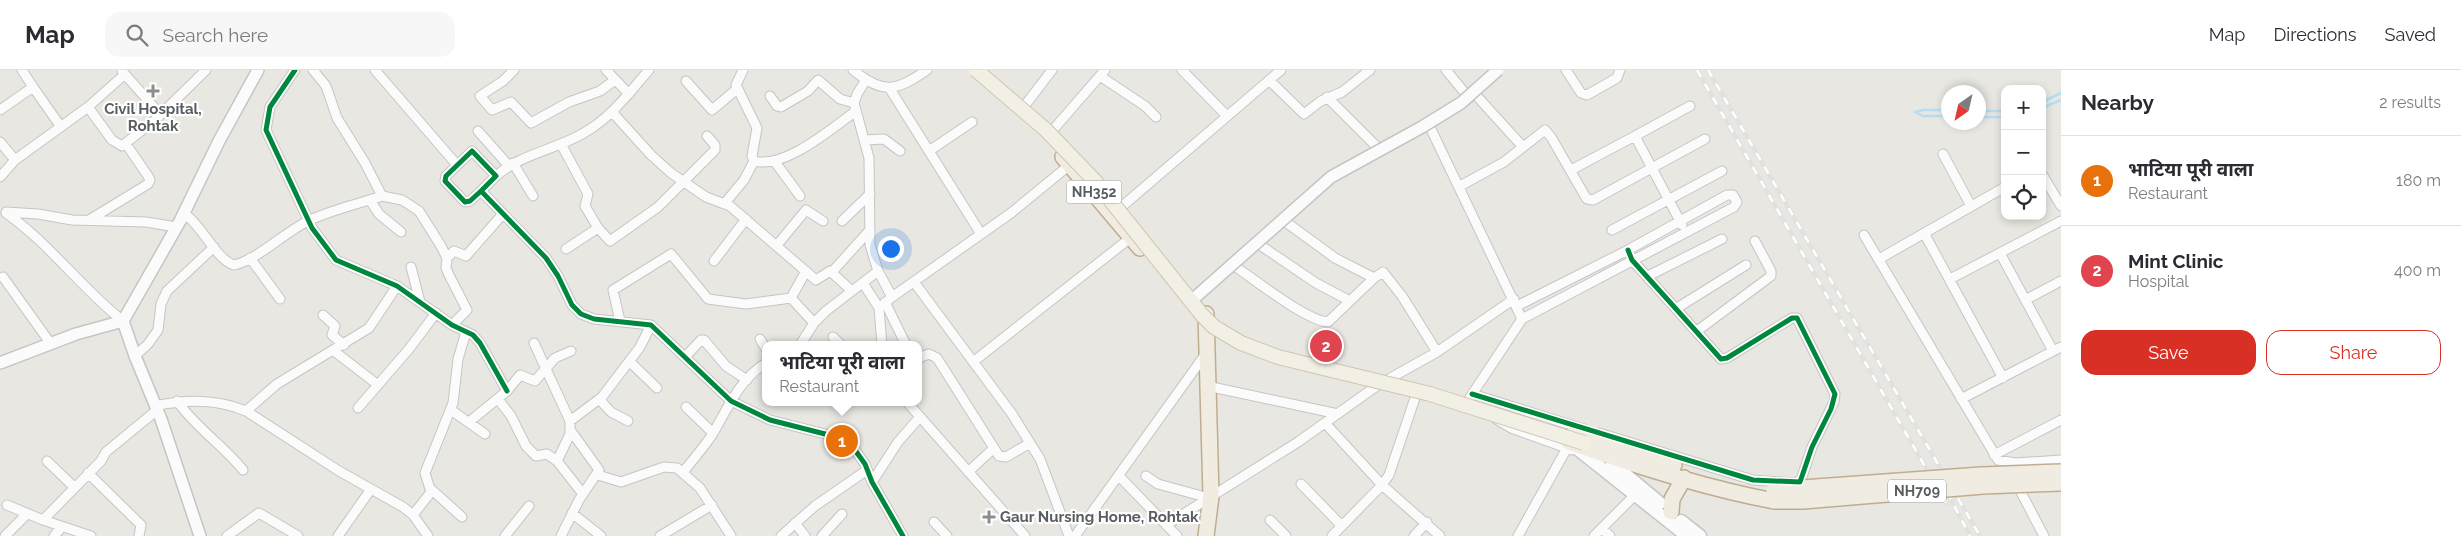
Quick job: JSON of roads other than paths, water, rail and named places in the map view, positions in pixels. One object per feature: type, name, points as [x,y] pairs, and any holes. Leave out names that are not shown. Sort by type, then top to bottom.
[{"type":"highway","name":"NH352","points":[[970,70],[1074,161],[1119,209],[1135,235]]},
{"type":"highway","name":"NH352","points":[[982,70],[1023,108],[1052,131],[1074,161],[1206,320]]},
{"type":"highway","points":[[1206,320],[1210,497],[1206,536]]},
{"type":"highway","name":"NH709","points":[[1206,320],[1251,345],[1383,382],[1468,401],[1613,460],[1744,486],[1774,496],[1981,475],[2061,472]]},
{"type":"highway","name":"NH709","points":[[1383,382],[1416,396],[1468,401],[1495,418],[1566,444],[1613,460],[1743,495],[1774,496],[1804,501],[1983,486],[2061,483]]},
{"type":"highway","points":[[1671,512],[1672,499],[1684,478]]},
{"type":"main road","points":[[976,70],[1046,130],[1095,181],[1190,302],[1226,336],[1258,350],[1430,394],[1584,442]]},
{"type":"main road","points":[[1613,460],[1700,536]]},
{"type":"main road","points":[[1613,460],[1687,536]]},
{"type":"street","points":[[22,70],[61,127]]},
{"type":"street","points":[[88,107],[115,143],[122,146],[160,114],[206,70]]},
{"type":"street","points":[[181,219],[258,70]]},
{"type":"street","points":[[123,321],[266,70]]},
{"type":"street","points":[[295,70],[270,107],[266,130],[309,221],[336,260],[397,286],[452,325],[473,335],[480,343],[506,391]]},
{"type":"street","points":[[313,70],[326,86],[337,118],[365,163],[382,196]]},
{"type":"street","points":[[375,70],[457,165]]},
{"type":"street","points":[[514,70],[503,81],[480,96],[492,110],[511,102],[531,123],[569,102],[600,91],[614,80]]},
{"type":"street","points":[[606,70],[630,94]]},
{"type":"street","points":[[496,176],[473,151],[446,176],[446,183],[466,202],[470,201],[511,164],[582,134],[613,113],[648,70]]},
{"type":"street","points":[[725,203],[744,180],[754,161],[752,156],[757,128],[737,89],[736,83],[743,70]]},
{"type":"street","points":[[853,70],[866,80],[890,89],[981,234]]},
{"type":"street","points":[[890,89],[906,84],[927,70]]},
{"type":"street","points":[[1023,108],[1052,70]]},
{"type":"street","points":[[1182,70],[1227,116]]},
{"type":"street","points":[[1119,209],[1281,70]]},
{"type":"street","points":[[1446,70],[1523,147]]},
{"type":"street","points":[[1190,302],[1331,177],[1422,127],[1461,103],[1498,70]]},
{"type":"street","points":[[1190,302],[1335,176],[1429,125],[1472,96],[1498,70]]},
{"type":"street","points":[[1566,70],[1581,93],[1587,95],[1617,78],[1620,70]]},
{"type":"street","points":[[0,177],[15,160],[88,107],[123,72],[160,114]]},
{"type":"street","points":[[1269,80],[1304,114],[1327,97],[1338,94],[1364,72]]},
{"type":"street","points":[[1052,131],[1102,73],[1145,106],[1156,117]]},
{"type":"street","points":[[770,96],[777,106],[780,107],[808,92],[818,80],[840,99],[855,107]]},
{"type":"street","points":[[866,80],[857,94],[855,107],[865,140],[869,167],[868,231],[885,302],[904,341]]},
{"type":"street","points":[[686,81],[712,110],[737,89]]},
{"type":"street","points":[[0,110],[33,88]]},
{"type":"street","points":[[1327,97],[1381,151]]},
{"type":"street","points":[[1571,170],[1690,106]]},
{"type":"street","points":[[754,161],[775,162],[812,143],[855,107]]},
{"type":"street","points":[[613,113],[651,155],[682,182],[706,196],[725,203],[818,280],[827,271],[832,272],[852,291]]},
{"type":"street","points":[[929,151],[972,122]]},
{"type":"street","points":[[1429,125],[1460,186],[1522,320]]},
{"type":"street","points":[[1460,186],[1504,162],[1545,130],[1551,137],[1585,196],[1590,201],[1651,170],[1705,139]]},
{"type":"street","points":[[478,132],[511,164],[533,196]]},
{"type":"street","points":[[561,144],[588,194],[585,206],[606,240],[612,241],[647,216],[716,149],[707,136]]},
{"type":"street","points":[[1635,136],[1651,170],[1687,232]]},
{"type":"street","points":[[865,140],[884,139],[900,151]]},
{"type":"street","points":[[0,142],[15,160]]},
{"type":"street","points":[[89,220],[148,184],[150,180],[126,144]]},
{"type":"street","points":[[1943,154],[1971,206]]},
{"type":"street","points":[[885,302],[981,234],[1074,161]]},
{"type":"street","points":[[775,162],[800,196]]},
{"type":"street","points":[[1612,230],[1722,171]]},
{"type":"street","points":[[2043,175],[2061,206]]},
{"type":"street","points":[[1879,260],[2001,189]]},
{"type":"street","points":[[481,191],[502,215],[546,258],[578,311],[594,319],[651,325],[731,401],[753,413],[778,422],[834,436],[855,450],[861,457],[872,482],[903,536]]},
{"type":"street","points":[[842,221],[870,194]]},
{"type":"street","points":[[1166,524],[1298,442],[1383,382],[1437,352],[1515,303],[1628,250],[1728,195],[1733,195],[1737,202],[1736,206],[1632,260],[1522,320],[1468,401],[1753,480],[1800,482],[1812,448],[1831,409],[1835,394],[1800,321],[1795,317],[1792,318],[1724,359],[1719,357],[1698,331],[1632,260],[1628,250]]},
{"type":"street","points":[[3,212],[23,212],[72,220],[141,222],[181,219],[203,232],[214,247],[230,263],[238,264],[250,258],[282,235],[309,221],[382,196],[402,200],[419,211],[447,258],[446,268],[467,310],[452,325]]},
{"type":"street","points":[[370,200],[379,214],[401,232]]},
{"type":"street","points":[[777,245],[806,210],[823,221]]},
{"type":"street","points":[[3,212],[22,224],[96,299],[123,321],[156,408],[198,534]]},
{"type":"street","points":[[447,258],[454,251],[466,256],[502,215]]},
{"type":"street","points":[[714,261],[746,219]]},
{"type":"street","points":[[1284,220],[1335,258],[1374,278]]},
{"type":"street","points":[[1950,279],[2061,221]]},
{"type":"street","points":[[566,249],[598,228]]},
{"type":"street","points":[[832,272],[868,231]]},
{"type":"street","points":[[1924,233],[2003,378]]},
{"type":"street","points":[[973,362],[1135,235]]},
{"type":"street","points":[[1864,235],[1994,455],[2006,463],[2044,536]]},
{"type":"street","points":[[1648,276],[1722,239]]},
{"type":"street","points":[[1698,331],[1771,276],[1771,272],[1756,241]]},
{"type":"street","points":[[1257,243],[1316,283],[1350,301]]},
{"type":"street","points":[[135,356],[148,344],[158,330],[161,304],[167,291],[214,247]]},
{"type":"street","points":[[1961,399],[2057,349],[2025,300],[2000,253]]},
{"type":"street","points":[[620,321],[613,290],[670,254],[710,300],[718,299],[746,304],[791,298]]},
{"type":"street","points":[[250,258],[280,299]]},
{"type":"street","points":[[1232,265],[1307,314],[1324,322],[1328,322],[1381,272],[1386,275],[1402,296],[1437,352]]},
{"type":"street","points":[[1676,308],[1746,266]]},
{"type":"street","points":[[411,267],[420,302]]},
{"type":"street","points":[[791,298],[806,270]]},
{"type":"street","points":[[803,341],[814,323],[878,272]]},
{"type":"street","points":[[3,277],[51,344]]},
{"type":"street","points":[[2025,300],[2061,281]]},
{"type":"street","points":[[914,282],[1012,414],[1030,443],[1051,484],[1069,536]]},
{"type":"street","points":[[863,283],[885,302]]},
{"type":"street","points":[[246,411],[277,384],[344,345],[368,328],[397,286]]},
{"type":"street","points":[[791,298],[814,323]]},
{"type":"street","points":[[882,341],[885,302]]},
{"type":"street","points":[[358,408],[409,349],[436,313]]},
{"type":"street","points":[[323,314],[335,326],[332,335],[344,345]]},
{"type":"street","points":[[0,363],[105,324],[123,321]]},
{"type":"street","points":[[570,421],[599,400],[640,347],[651,325]]},
{"type":"street","points":[[462,518],[431,488],[426,480],[426,473],[451,410],[458,358],[466,332]]},
{"type":"street","points":[[833,337],[837,341]]},
{"type":"street","points":[[685,357],[701,340],[704,340],[726,366],[747,380]]},
{"type":"street","points":[[534,343],[570,421],[571,431],[558,461]]},
{"type":"street","points":[[334,351],[378,385]]},
{"type":"street","points":[[469,422],[498,399],[521,374],[535,381],[546,366],[555,358],[571,351]]},
{"type":"street","points":[[1075,536],[1207,352]]},
{"type":"street","points":[[922,357],[929,354],[936,358],[999,456],[1004,458],[1030,443]]},
{"type":"street","points":[[629,361],[657,388]]},
{"type":"street","points":[[683,472],[713,433],[731,401],[747,380],[762,367]]},
{"type":"street","points":[[1207,386],[1338,414]]},
{"type":"street","points":[[1332,536],[1382,485],[1395,461],[1416,396]]},
{"type":"street","points":[[498,399],[511,416],[521,440],[534,455],[538,457],[547,454],[558,461],[561,468],[583,494]]},
{"type":"street","points":[[599,400],[611,412],[628,421]]},
{"type":"street","points":[[177,401],[195,424],[227,452],[243,470]]},
{"type":"street","points":[[43,520],[101,461],[106,452],[156,408],[177,401],[216,403],[234,406],[246,411],[413,515],[428,536]]},
{"type":"street","points":[[910,406],[1025,536]]},
{"type":"street","points":[[686,407],[713,433]]},
{"type":"street","points":[[451,410],[485,434]]},
{"type":"street","points":[[872,482],[898,442],[919,418]]},
{"type":"street","points":[[1994,455],[2061,420]]},
{"type":"street","points":[[1325,423],[1382,485],[1427,522],[1440,536]]},
{"type":"street","points":[[562,536],[583,494],[598,475],[598,468],[571,431]]},
{"type":"street","points":[[1518,536],[1566,444],[1679,536]]},
{"type":"street","points":[[968,472],[994,448]]},
{"type":"street","points":[[2006,463],[2061,460]]},
{"type":"street","points":[[47,461],[74,487]]},
{"type":"street","points":[[598,475],[620,482],[664,468],[677,468],[700,488],[731,536]]},
{"type":"street","points":[[781,536],[815,506],[867,470]]},
{"type":"street","points":[[88,473],[141,526],[139,536]]},
{"type":"street","points":[[1119,476],[1177,536]]},
{"type":"street","points":[[1146,476],[1158,484],[1210,497]]},
{"type":"street","points":[[1301,484],[1342,526]]},
{"type":"street","points":[[413,515],[430,495],[431,488]]},
{"type":"street","points":[[338,536],[371,489]]},
{"type":"street","points":[[2019,491],[2061,490]]},
{"type":"street","points":[[1594,536],[1633,497]]},
{"type":"street","points":[[7,505],[43,520],[91,536]]},
{"type":"street","points":[[660,536],[712,505]]},
{"type":"street","points":[[505,536],[529,506]]},
{"type":"street","points":[[228,536],[259,513],[298,536]]},
{"type":"street","points":[[572,513],[601,536]]},
{"type":"street","points":[[5,536],[27,514]]},
{"type":"street","points":[[822,536],[842,514]]},
{"type":"street","points":[[1270,520],[1286,536]]},
{"type":"street","points":[[934,522],[947,536]]},
{"type":"street","points":[[1414,536],[1427,522]]},
{"type":"street","points":[[795,523],[805,536]]},
{"type":"street","points":[[54,536],[62,527]]},
{"type":"street","points":[[1602,528],[1610,536]]},
{"type":"street","points":[[281,536],[287,529]]},
{"type":"waterway","points":[[2046,100],[2061,93]]},
{"type":"waterway","points":[[2046,106],[2061,100]]},
{"type":"waterway","points":[[1916,112],[1941,110]]},
{"type":"waterway","points":[[1986,111],[2001,111]]},
{"type":"waterway","points":[[1915,112],[1923,116],[1941,116]]},
{"type":"waterway","points":[[1986,117],[2001,117]]},
{"type":"railway","points":[[1697,70],[1946,503]]},
{"type":"railway","points":[[1708,70],[1980,536]]},
{"type":"railway","points":[[1947,492],[1970,536]]},
{"type":"place","name":"Civil Hospital, Rohtak","points":[[153,91]]},
{"type":"place","name":"Mint Clinic","points":[[1326,346]]},
{"type":"place","name":"भाटिया पूरी वाला","points":[[842,441]]},
{"type":"place","name":"Gaur Nursing Home, Rohtak","points":[[989,517]]}]
